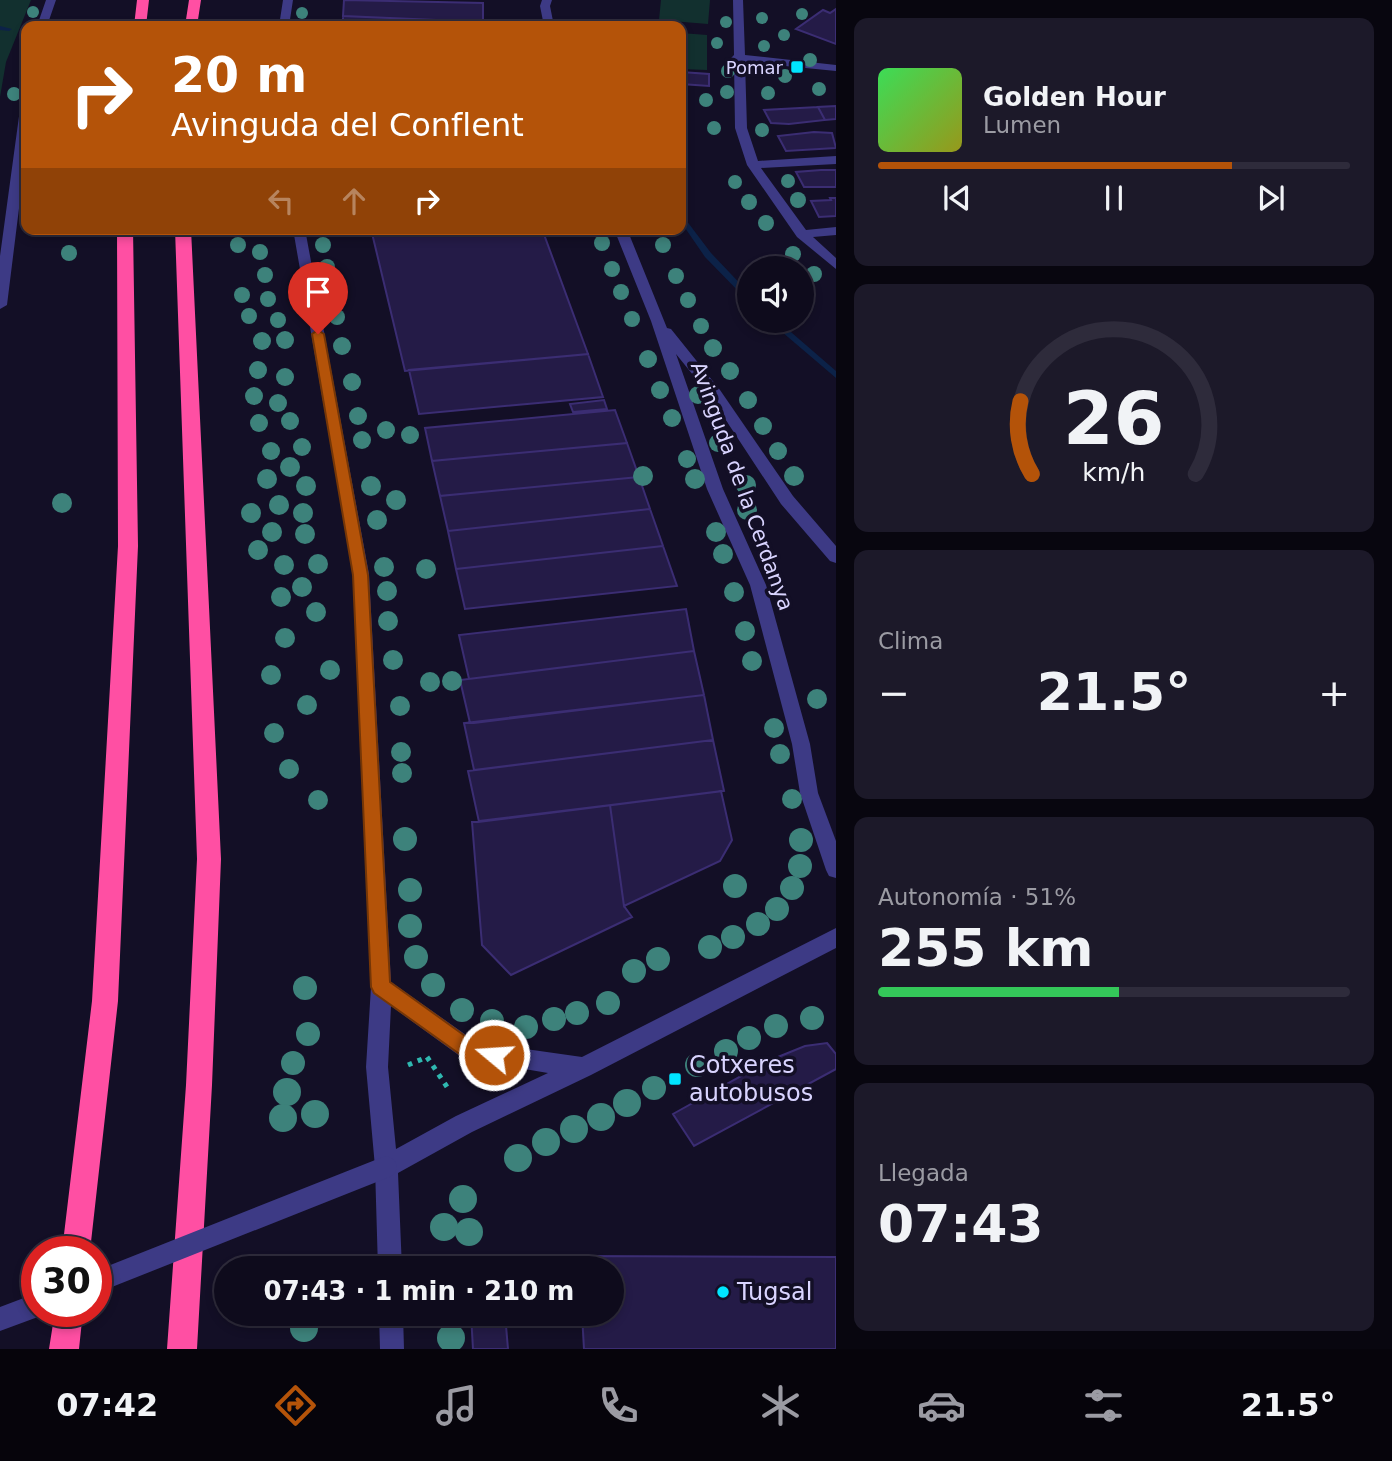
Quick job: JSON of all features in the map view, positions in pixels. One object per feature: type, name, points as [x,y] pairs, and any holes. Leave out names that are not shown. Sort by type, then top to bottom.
[{"type":"highway","points":[[140,21],[144,0]]},
{"type":"highway","points":[[192,21],[195,0]]},
{"type":"highway","points":[[78,1236],[105,1002],[128,546],[125,235]]},
{"type":"highway","points":[[183,235],[209,859],[200,1084],[183,1349]]},
{"type":"highway","points":[[64,1349],[67,1327]]},
{"type":"street","points":[[45,21],[51,0]]},
{"type":"street","points":[[285,21],[288,0]]},
{"type":"street","points":[[738,0],[737,58],[741,128],[753,165],[802,234],[835,265]]},
{"type":"street","points":[[545,2],[548,21]]},
{"type":"street","points":[[737,58],[835,68]]},
{"type":"street","points":[[0,305],[21,147]]},
{"type":"street","points":[[753,165],[835,160]]},
{"type":"street","points":[[802,234],[835,231]]},
{"type":"street","points":[[300,235],[361,575],[380,987],[377,1067],[386,1167],[389,1256]]},
{"type":"street","name":"Avinguda de la Cerdanya","points":[[622,235],[658,321],[715,489],[758,585],[801,744],[809,793],[835,870]]},
{"type":"street","name":"Avinguda de la Cerdanya","points":[[658,321],[715,393],[787,500],[835,557]]},
{"type":"street","points":[[112,1276],[386,1167],[464,1124],[583,1068],[835,937]]},
{"type":"street","points":[[380,987],[471,1052],[583,1068]]},
{"type":"street","points":[[0,1320],[21,1311]]},
{"type":"street","points":[[391,1326],[392,1349]]},
{"type":"path","points":[[408,1065],[439,1052]]},
{"type":"path","points":[[427,1057],[449,1090]]},
{"type":"green space","points":[[0,0],[31,0],[6,62],[0,97]]},
{"type":"green space","points":[[661,0],[710,0],[708,24],[659,20]]},
{"type":"green space","points":[[686,33],[707,35],[707,70],[686,69]]},
{"type":"building","points":[[344,0],[483,3],[483,21],[343,16]]},
{"type":"building","points":[[836,9],[836,44],[796,29],[823,10],[830,13]]},
{"type":"building","points":[[343,16],[460,21],[343,21]]},
{"type":"building","points":[[686,72],[709,74],[709,86],[686,84]]},
{"type":"building","points":[[836,106],[836,119],[825,120],[818,107]]},
{"type":"building","points":[[818,107],[825,120],[789,124],[771,123],[764,110]]},
{"type":"building","points":[[832,133],[836,148],[786,151],[778,136]]},
{"type":"building","points":[[836,170],[836,187],[804,187],[796,172]]},
{"type":"building","points":[[830,198],[836,198],[836,216],[819,217],[811,201],[831,200]]},
{"type":"building","points":[[372,235],[544,235],[588,354],[405,371]]},
{"type":"building","points":[[588,354],[603,397],[419,414],[409,370]]},
{"type":"building","points":[[604,400],[607,409],[573,412],[570,404]]},
{"type":"building","points":[[615,410],[627,443],[432,461],[425,428]]},
{"type":"building","points":[[627,443],[639,477],[440,496],[432,461]]},
{"type":"building","points":[[639,477],[650,509],[448,531],[440,496]]},
{"type":"building","points":[[650,509],[663,546],[456,569],[448,531]]},
{"type":"building","points":[[663,546],[677,586],[465,609],[456,569]]},
{"type":"building","points":[[686,609],[694,651],[469,679],[459,635]]},
{"type":"building","points":[[694,651],[704,695],[470,723],[460,680]]},
{"type":"building","points":[[704,695],[713,740],[474,770],[464,723]]},
{"type":"building","points":[[713,740],[724,791],[479,822],[468,771]]},
{"type":"building","points":[[721,791],[732,840],[720,861],[624,906],[610,805]]},
{"type":"building","points":[[610,805],[624,906],[632,917],[511,975],[482,945],[472,822]]},
{"type":"building","points":[[827,1043],[836,1054],[836,1069],[694,1146],[673,1114],[768,1061],[805,1046]]},
{"type":"building","name":"Tugsal","points":[[624,1256],[836,1257],[836,1349],[584,1349],[583,1326],[624,1326]]},
{"type":"building","points":[[472,1326],[506,1326],[508,1349],[473,1349]]},
{"type":"waterway","points":[[0,28],[9,29]]},
{"type":"waterway","points":[[686,224],[708,255],[737,285]]},
{"type":"waterway","points":[[787,333],[836,376]]},
{"type":"place","name":"Pomar","points":[[797,67]]},
{"type":"place","name":"Cotxeres autobusos","points":[[675,1079]]},
{"type":"place","name":"Tugsal","points":[[723,1292]]},
{"type":"route","points":[[318,334],[361,575],[380,987],[471,1052],[494,1055]]}]
